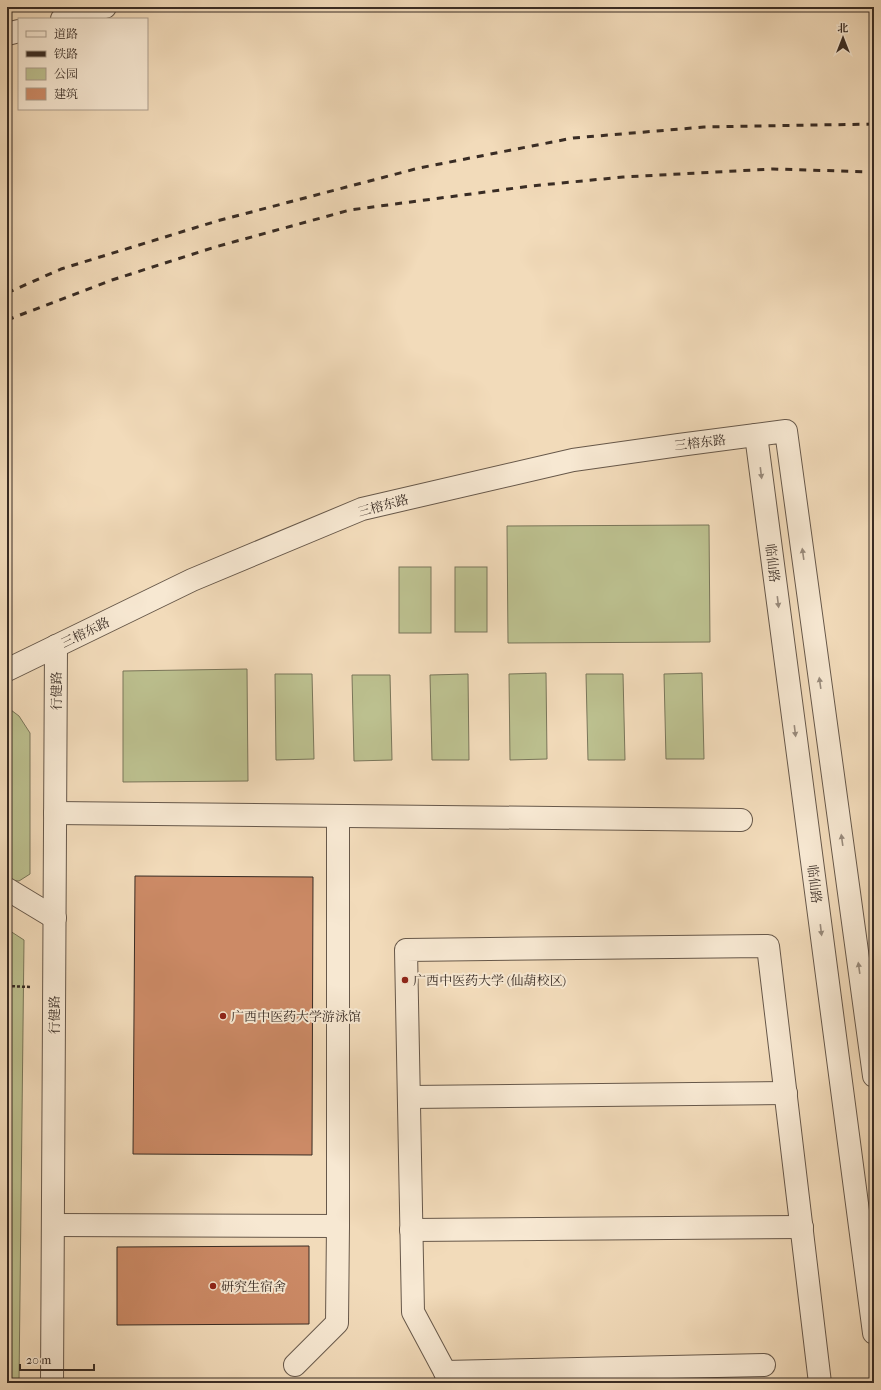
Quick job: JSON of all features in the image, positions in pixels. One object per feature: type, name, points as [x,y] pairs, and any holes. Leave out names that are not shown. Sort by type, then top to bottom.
[{"type":"street","points":[[66,18],[105,7]]},
{"type":"street","points":[[7,34],[18,31]]},
{"type":"street","name":"三榕东路","points":[[7,670],[192,580],[362,509],[573,460],[786,431],[874,1076]]},
{"type":"street","name":"临仙路","points":[[756,435],[874,1333]]},
{"type":"street","name":"行健路","points":[[52,1383],[56,646]]},
{"type":"street","points":[[55,813],[741,820]]},
{"type":"street","points":[[295,1365],[337,1324],[338,816]]},
{"type":"street","points":[[7,889],[55,918]]},
{"type":"street","points":[[764,1365],[448,1378],[413,1312],[406,950],[768,946],[820,1383]]},
{"type":"street","points":[[409,1097],[786,1093]]},
{"type":"street","points":[[53,1225],[338,1226]]},
{"type":"street","points":[[411,1230],[802,1227]]},
{"type":"path","points":[[7,986],[24,986]]},
{"type":"green space","points":[[709,525],[710,642],[508,643],[507,526]]},
{"type":"green space","points":[[399,567],[431,567],[431,633],[399,633]]},
{"type":"green space","points":[[455,567],[487,567],[487,632],[455,632]]},
{"type":"green space","points":[[247,669],[248,781],[123,782],[123,671]]},
{"type":"green space","points":[[546,673],[547,759],[510,760],[509,674]]},
{"type":"green space","points":[[702,673],[704,759],[666,759],[664,674]]},
{"type":"green space","points":[[275,674],[312,674],[314,759],[276,760]]},
{"type":"green space","points":[[468,674],[469,760],[432,760],[430,675]]},
{"type":"green space","points":[[586,674],[623,674],[625,760],[588,760]]},
{"type":"green space","points":[[352,675],[390,675],[392,760],[354,761]]},
{"type":"green space","points":[[7,707],[19,716],[30,733],[30,874],[19,881],[7,880]]},
{"type":"green space","points":[[7,929],[24,940],[19,1383],[7,1383]]},
{"type":"building","name":"广西中医药大学游泳馆","points":[[135,876],[313,877],[312,1155],[133,1154]]},
{"type":"building","name":"研究生宿舍","points":[[309,1246],[309,1324],[117,1325],[117,1247]]},
{"type":"railway","points":[[7,293],[61,269],[217,221],[419,168],[573,138],[704,127],[874,124]]},
{"type":"railway","points":[[7,320],[112,280],[215,247],[350,210],[531,186],[623,177],[773,169],[874,172]]},
{"type":"place","name":"广西中医药大学 (仙葫校区)","points":[[405,980]]},
{"type":"place","name":"广西中医药大学游泳馆","points":[[223,1016]]},
{"type":"place","name":"研究生宿舍","points":[[213,1286]]}]
